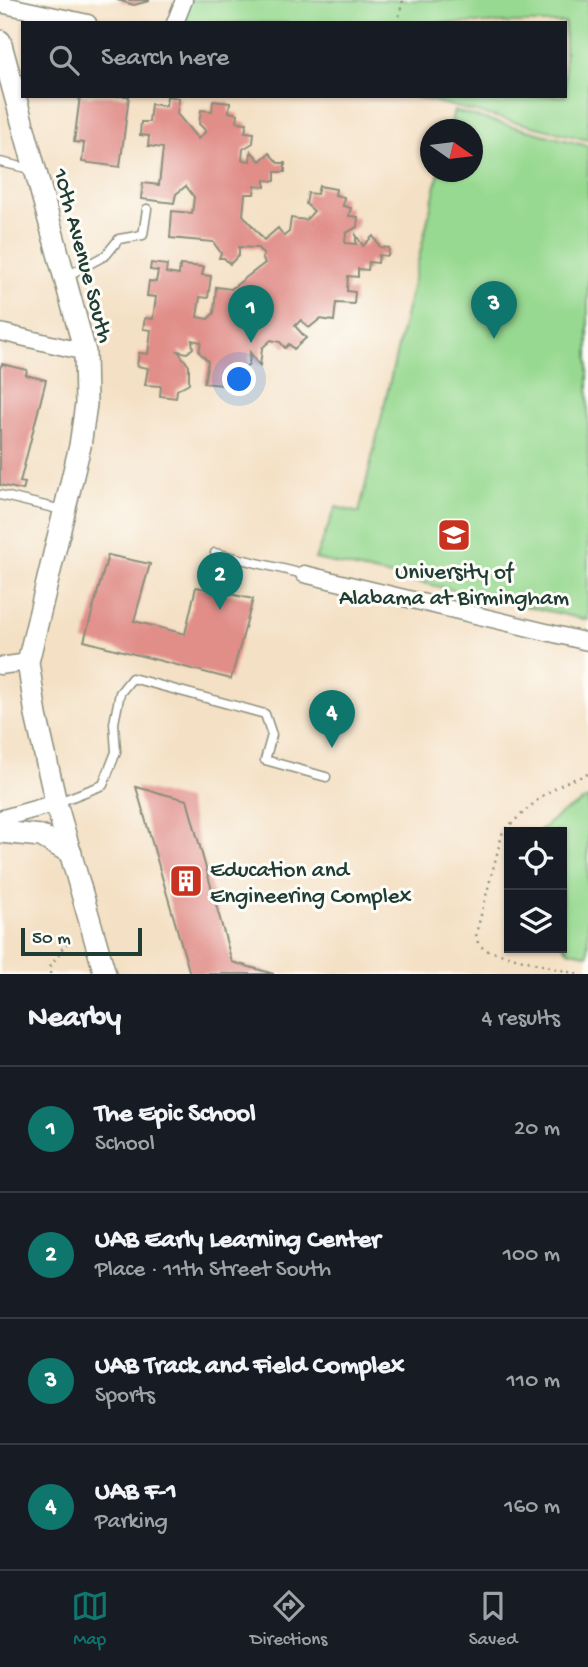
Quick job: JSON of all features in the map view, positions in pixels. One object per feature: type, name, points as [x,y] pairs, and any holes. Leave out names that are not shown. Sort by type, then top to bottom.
[{"type":"street","points":[[175,21],[184,0]]},
{"type":"street","points":[[0,4],[79,21]]},
{"type":"street","name":"10th Avenue South","points":[[0,41],[85,352],[86,404],[80,446],[28,662],[36,715],[56,803],[105,974]]},
{"type":"street","points":[[0,332],[85,352]]},
{"type":"street","points":[[304,574],[588,642]]},
{"type":"street","points":[[0,666],[28,662]]},
{"type":"street","points":[[0,820],[56,803]]},
{"type":"street","points":[[0,832],[41,836],[71,853]]},
{"type":"lane","points":[[0,162],[35,170]]},
{"type":"lane","points":[[64,277],[106,255],[119,239],[144,235],[147,209]]},
{"type":"lane","points":[[0,495],[64,511]]},
{"type":"lane","points":[[215,553],[304,574]]},
{"type":"lane","points":[[56,803],[103,785],[116,752],[114,723],[120,693],[132,678],[265,714],[272,735],[265,760],[326,776]]},
{"type":"path","points":[[398,21],[403,0]]},
{"type":"path","points":[[577,974],[485,950],[478,943],[476,934],[503,831],[542,796],[566,782],[588,774]]},
{"type":"path","points":[[50,974],[51,964],[59,957],[62,947],[69,942]]},
{"type":"green space","points":[[183,0],[588,0],[588,140],[420,98],[567,98],[567,21],[174,21]]},
{"type":"green space","points":[[454,111],[588,146],[588,620],[315,559],[336,507],[359,513],[437,182],[483,182],[483,119],[452,119]]},
{"type":"green space","points":[[588,798],[588,955],[567,949],[567,827],[544,827]]},
{"type":"building","points":[[117,0],[149,0],[149,1],[134,5]]},
{"type":"building","points":[[80,98],[129,98],[120,167],[82,162],[84,143],[74,142]]},
{"type":"building","points":[[167,98],[179,98],[177,114],[198,139],[206,131],[199,124],[201,110],[212,111],[213,101],[230,103],[229,112],[238,114],[237,122],[247,123],[245,132],[254,133],[253,143],[243,149],[242,160],[250,161],[251,151],[260,161],[269,153],[278,163],[285,163],[285,172],[275,172],[275,181],[265,180],[265,187],[255,186],[254,194],[245,194],[243,215],[264,240],[278,228],[284,236],[289,232],[291,218],[306,220],[314,211],[306,204],[308,193],[317,194],[319,186],[336,189],[335,195],[344,197],[343,206],[351,208],[349,216],[358,217],[357,227],[346,233],[345,243],[356,244],[356,235],[363,246],[373,236],[380,247],[389,248],[388,256],[379,255],[378,263],[369,262],[368,270],[358,269],[358,277],[348,276],[347,291],[355,292],[354,304],[336,303],[334,321],[320,319],[309,328],[301,320],[295,326],[306,338],[294,349],[289,344],[285,348],[280,342],[271,340],[262,348],[260,366],[250,352],[249,365],[223,385],[204,383],[208,361],[199,352],[201,342],[192,340],[193,348],[187,353],[178,351],[189,366],[189,383],[177,390],[176,398],[160,396],[161,386],[145,385],[148,368],[137,366],[139,353],[148,354],[151,330],[143,329],[145,318],[153,319],[156,297],[147,296],[149,281],[156,282],[158,271],[150,270],[151,263],[167,265],[166,273],[179,275],[180,265],[204,267],[202,275],[211,276],[208,298],[200,297],[197,317],[208,319],[214,313],[216,287],[231,289],[265,263],[258,248],[239,247],[239,255],[230,264],[224,258],[219,258],[221,253],[213,242],[170,238],[172,211],[192,213],[194,197],[186,186],[176,194],[174,203],[141,199],[143,183],[159,185],[163,148],[148,146],[149,136],[140,135],[141,122],[149,122],[151,104],[166,106]]},
{"type":"building","points":[[2,364],[27,370],[26,375],[46,380],[20,482],[25,483],[23,490],[0,485]]},
{"type":"building","points":[[108,555],[150,564],[134,621],[185,634],[196,587],[253,599],[231,679],[84,641]]},
{"type":"building","name":"Education and Engineering Complex","points":[[136,787],[187,800],[232,962],[274,974],[190,974]]},
{"type":"place","name":"UAB Track and Field Complex","points":[[494,339]]},
{"type":"place","name":"The Epic School","points":[[251,343]]},
{"type":"place","name":"University of Alabama at Birmingham","points":[[454,535]]},
{"type":"place","name":"UAB Early Learning Center","points":[[220,610]]},
{"type":"place","name":"UAB F-1","points":[[332,748]]},
{"type":"place","name":"Education and Engineering Complex","points":[[186,881]]}]
